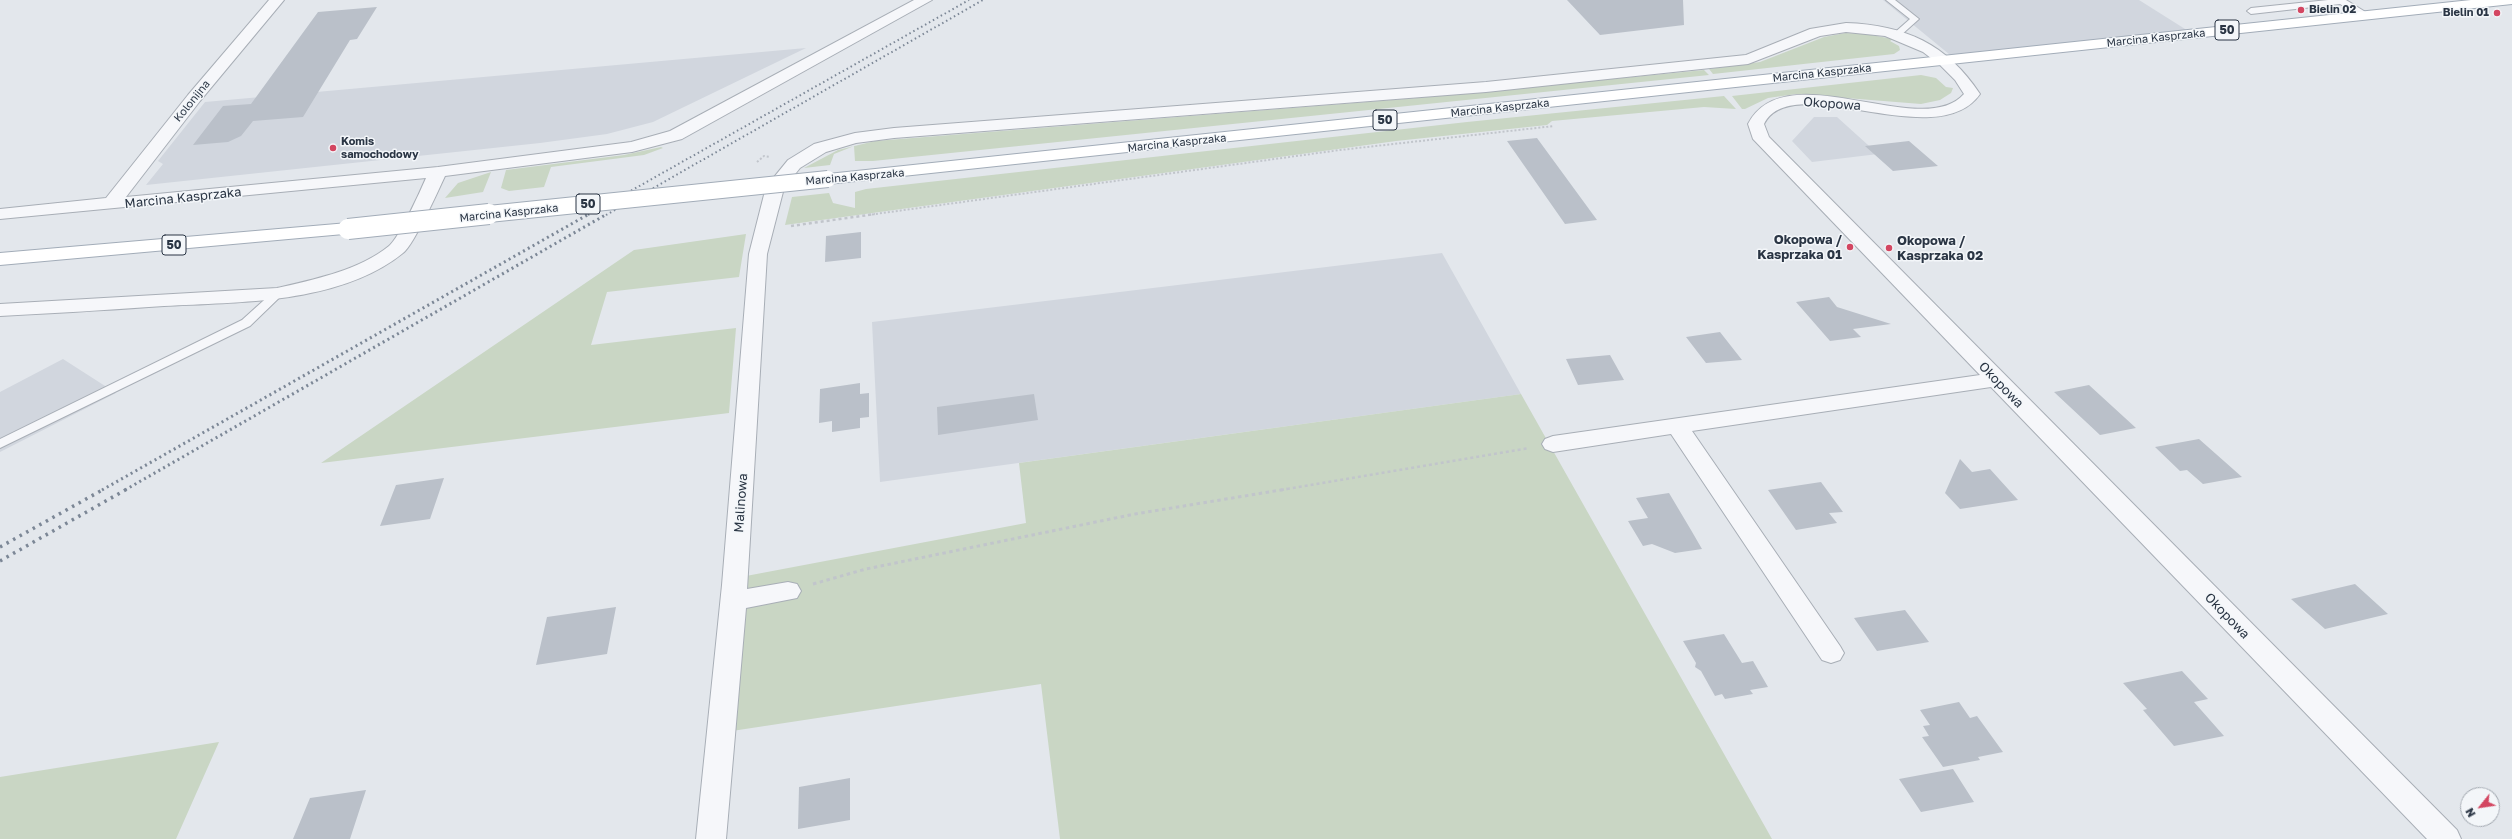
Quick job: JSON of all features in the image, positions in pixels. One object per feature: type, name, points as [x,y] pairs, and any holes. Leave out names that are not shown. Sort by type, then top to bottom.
[{"type":"main road","name":"Marcina Kasprzaka","points":[[0,259],[348,229],[2512,0]]},
{"type":"street","name":"Kolonijna","points":[[110,205],[194,98],[277,0]]},
{"type":"street","name":"Marcina Kasprzaka","points":[[0,214],[110,205],[438,172],[632,147],[676,135],[925,0]]},
{"type":"street","name":"Marcina Kasprzaka","points":[[786,171],[820,148],[855,138],[894,133],[1486,87],[1748,59],[1769,53],[1817,32],[1836,28],[1856,27],[1897,34],[1918,44],[1942,60]]},
{"type":"street","name":"Okopowa","points":[[1942,60],[1966,82],[1972,94],[1961,105],[1938,111],[1906,111],[1814,100],[1798,101],[1781,104],[1765,111],[1756,124],[1761,139],[1995,380],[2446,839]]},
{"type":"street","name":"Malinowa","points":[[711,839],[733,601],[758,254],[775,187],[786,171]]},
{"type":"street","points":[[0,310],[277,294],[326,283],[359,271],[397,249],[424,202],[438,172]]},
{"type":"street","points":[[1553,444],[1995,380]]},
{"type":"street","points":[[1678,427],[1831,653]]},
{"type":"street","points":[[733,601],[788,591]]},
{"type":"lane","points":[[1890,0],[1915,19],[1897,34]]},
{"type":"lane","points":[[2252,11],[2341,1],[2368,16]]},
{"type":"lane","points":[[0,444],[246,323],[277,294]]},
{"type":"path","points":[[786,227],[1340,150],[1554,126]]},
{"type":"path","points":[[788,591],[866,569],[1135,514],[1553,444]]},
{"type":"shaded area","points":[[1883,0],[2139,0],[2193,34],[1955,59]]},
{"type":"shaded area","points":[[806,48],[653,122],[607,134],[540,143],[146,185],[163,164],[158,161],[205,102]]},
{"type":"shaded area","points":[[1814,117],[1837,117],[1878,154],[1812,162],[1792,141]]},
{"type":"shaded area","points":[[1442,253],[1521,394],[880,482],[872,322]]},
{"type":"shaded area","points":[[63,359],[116,393],[0,452],[0,392]]},
{"type":"green space","points":[[1845,33],[1866,34],[1893,39],[1890,41],[1899,46],[1900,50],[1894,54],[1713,74],[1709,69],[1760,62],[1824,37]]},
{"type":"green space","points":[[1704,70],[1709,75],[873,161],[855,161],[854,146],[875,141],[1417,98]]},
{"type":"green space","points":[[1921,75],[1936,78],[1946,87],[1953,88],[1951,93],[1940,100],[1921,104],[1796,94],[1768,98],[1745,109],[1742,109],[1732,96]]},
{"type":"green space","points":[[1724,96],[1736,109],[1704,107],[1552,121],[1547,125],[1396,141],[785,225],[792,197],[829,193],[833,203],[855,208],[855,192],[866,189],[1467,122]]},
{"type":"green space","points":[[853,146],[834,154],[830,165],[804,168],[838,150]]},
{"type":"green space","points":[[661,147],[663,148],[644,155],[551,167],[544,187],[509,191],[501,188],[506,170],[624,155]]},
{"type":"green space","points":[[491,172],[483,192],[445,198],[458,183]]},
{"type":"green space","points":[[746,234],[739,277],[607,292],[591,345],[736,328],[729,413],[321,463],[634,250]]},
{"type":"green space","points":[[1521,394],[1772,839],[1060,839],[1041,684],[732,731],[746,576],[1026,523],[1019,463]]},
{"type":"green space","points":[[219,742],[176,839],[0,839],[0,777]]},
{"type":"building","points":[[1567,0],[1683,0],[1684,25],[1600,35]]},
{"type":"building","points":[[377,7],[357,39],[350,40],[303,117],[253,121],[241,136],[228,142],[193,145],[223,106],[251,104],[318,12]]},
{"type":"building","points":[[1537,138],[1597,220],[1565,224],[1507,141]]},
{"type":"building","points":[[1909,141],[1938,166],[1893,171],[1865,146]]},
{"type":"building","points":[[861,232],[861,258],[825,262],[826,236]]},
{"type":"building","points":[[1829,297],[1837,307],[1891,324],[1853,329],[1861,337],[1830,341],[1796,302]]},
{"type":"building","points":[[1720,332],[1742,360],[1706,363],[1686,337]]},
{"type":"building","points":[[1610,355],[1624,380],[1578,385],[1566,359]]},
{"type":"building","points":[[860,383],[860,394],[869,393],[869,417],[860,418],[860,428],[832,432],[832,421],[819,423],[820,389]]},
{"type":"building","points":[[2089,385],[2136,428],[2100,435],[2054,392]]},
{"type":"building","points":[[1034,394],[1038,420],[938,435],[937,407]]},
{"type":"building","points":[[2199,439],[2242,477],[2203,484],[2187,470],[2180,471],[2155,447]]},
{"type":"building","points":[[1960,459],[1972,472],[1990,469],[2018,500],[1960,509],[1945,493]]},
{"type":"building","points":[[444,478],[430,519],[380,526],[396,485]]},
{"type":"building","points":[[1821,482],[1843,512],[1829,513],[1837,523],[1796,530],[1768,490]]},
{"type":"building","points":[[1669,493],[1702,549],[1675,553],[1652,544],[1643,546],[1628,521],[1648,518],[1636,498]]},
{"type":"building","points":[[2355,584],[2388,614],[2325,629],[2291,599]]},
{"type":"building","points":[[616,607],[607,654],[536,665],[547,617]]},
{"type":"building","points":[[1905,610],[1929,642],[1877,651],[1854,618]]},
{"type":"building","points":[[1724,634],[1742,663],[1753,661],[1768,687],[1750,690],[1753,694],[1725,699],[1722,694],[1715,696],[1701,671],[1695,667],[1696,663],[1683,641]]},
{"type":"building","points":[[2182,671],[2208,699],[2194,702],[2224,736],[2174,746],[2143,710],[2147,709],[2123,683]]},
{"type":"building","points":[[1959,702],[1970,718],[1977,716],[2003,752],[1978,757],[1980,760],[1943,767],[1922,737],[1929,736],[1923,726],[1930,725],[1920,710]]},
{"type":"building","points":[[1953,769],[1974,802],[1921,812],[1899,779]]},
{"type":"building","points":[[850,778],[850,820],[798,829],[799,787]]},
{"type":"building","points":[[366,790],[350,839],[293,839],[310,798]]},
{"type":"railway","points":[[588,215],[969,0]]},
{"type":"railway","points":[[606,215],[983,0]]},
{"type":"railway","points":[[102,490],[589,214]]},
{"type":"railway","points":[[125,490],[607,214]]},
{"type":"railway","points":[[0,547],[104,489]]},
{"type":"railway","points":[[0,561],[127,489]]},
{"type":"place","name":"Bielin 02","points":[[2301,10]]},
{"type":"place","name":"Bielin 01","points":[[2497,13]]},
{"type":"place","name":"Komis samochodowy","points":[[333,148]]},
{"type":"place","name":"Okopowa / Kasprzaka 01","points":[[1850,247]]},
{"type":"place","name":"Okopowa / Kasprzaka 02","points":[[1889,248]]}]
